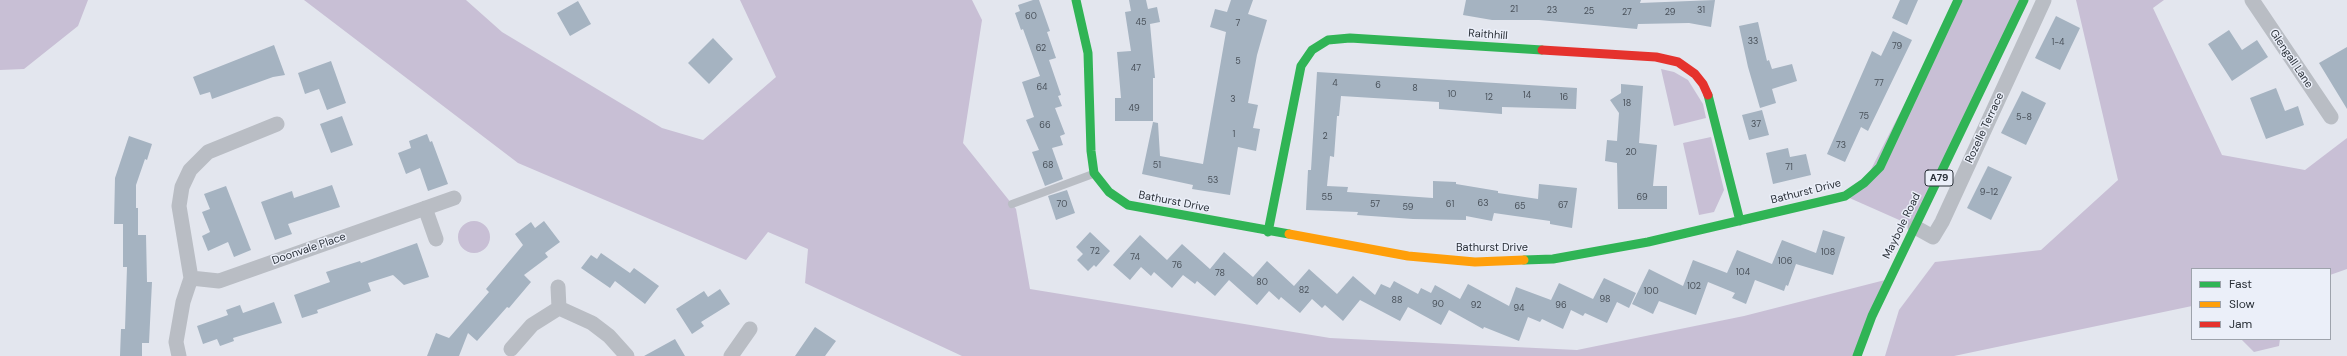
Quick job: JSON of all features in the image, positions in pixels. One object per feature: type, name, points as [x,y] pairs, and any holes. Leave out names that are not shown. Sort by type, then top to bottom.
[{"type":"street","points":[[1076,0],[1088,53],[1091,151],[1094,173]]},
{"type":"street","name":"Bathurst Drive","points":[[1094,173],[1109,192],[1128,205],[1268,232],[1408,256],[1475,262],[1553,259],[1648,242],[1845,196],[1864,183],[1880,167],[1958,0]]},
{"type":"street","name":"Maybole Road","points":[[1857,356],[1872,316],[2024,0]]},
{"type":"street","name":"Rozelle Terrace","points":[[1915,227],[1933,237],[1942,222],[2044,0]]},
{"type":"street","name":"Glengall Lane","points":[[2252,0],[2331,117]]},
{"type":"street","name":"Raithhill","points":[[1268,232],[1301,66],[1312,50],[1328,40],[1350,38],[1656,57],[1678,62],[1695,74],[1703,84],[1708,96],[1740,220]]},
{"type":"street","points":[[179,356],[177,335],[183,302],[190,278],[180,206],[182,187],[190,170],[208,152],[277,124]]},
{"type":"street","name":"Doonvale Place","points":[[190,278],[219,281],[454,198]]},
{"type":"street","points":[[425,208],[436,239]]},
{"type":"street","points":[[558,287],[559,308]]},
{"type":"street","points":[[512,349],[532,325],[559,308]]},
{"type":"street","points":[[559,308],[592,323],[609,336],[627,356]]},
{"type":"street","points":[[731,356],[750,329]]},
{"type":"lane","points":[[1012,204],[1094,173]]},
{"type":"shaded area","points":[[0,0],[88,0],[78,26],[24,69],[0,70]]},
{"type":"shaded area","points":[[304,0],[466,0],[502,32],[662,128],[703,140],[776,77],[740,0],[972,0],[982,20],[963,143],[1016,209],[1030,289],[1330,338],[1577,350],[1744,316],[1889,279],[1857,356],[962,356],[805,283],[808,249],[768,232],[746,260],[518,163]]},
{"type":"shaded area","points":[[1958,0],[2024,0],[1915,227],[1845,196],[1864,183]]},
{"type":"shaded area","points":[[2076,0],[2164,0],[2153,8],[2222,155],[2305,170],[2347,138],[2347,269],[2331,275],[2331,268],[2191,268],[2191,306],[1954,356],[1885,356],[1899,310],[1935,262],[2041,250],[2118,180]]},
{"type":"shaded area","points":[[1661,69],[1674,72],[1688,80],[1703,104],[1706,118],[1674,126]]},
{"type":"shaded area","points":[[1711,137],[1724,190],[1714,212],[1699,215],[1683,143]]},
{"type":"shaded area","points":[[474,221],[485,226],[490,237],[485,248],[474,253],[463,248],[458,237],[463,226]]},
{"type":"shaded area","points":[[2242,340],[2280,340],[2279,346],[2254,352]]},
{"type":"building","points":[[1033,0],[1039,0],[1050,31],[1047,32],[1056,58],[1049,60],[1061,95],[1058,96],[1062,106],[1055,108],[1065,134],[1060,136],[1063,145],[1052,148],[1063,179],[1045,186],[1032,152],[1039,150],[1026,120],[1034,117],[1022,82],[1040,76],[1023,29],[1021,30],[1015,13],[1020,11],[1018,5]]},
{"type":"building","points":[[1129,0],[1146,0],[1148,9],[1157,7],[1160,22],[1150,24],[1155,78],[1153,78],[1153,121],[1115,121],[1115,98],[1121,98],[1117,52],[1131,51],[1125,12],[1131,11]]},
{"type":"building","points":[[1231,0],[1253,0],[1248,14],[1267,20],[1257,55],[1248,103],[1258,105],[1253,128],[1260,129],[1256,151],[1238,147],[1230,195],[1192,189],[1193,185],[1142,174],[1153,122],[1158,123],[1160,156],[1203,164],[1226,32],[1210,27],[1215,9],[1227,12]]},
{"type":"building","points":[[1466,0],[1641,0],[1640,3],[1715,0],[1711,27],[1689,23],[1638,24],[1637,29],[1539,20],[1492,20],[1463,15]]},
{"type":"building","points":[[1900,0],[1918,0],[1907,25],[1892,18]]},
{"type":"building","points":[[578,1],[591,24],[570,36],[557,13]]},
{"type":"building","points":[[2056,16],[2080,28],[2060,70],[2035,58]]},
{"type":"building","points":[[1758,22],[1767,61],[1769,60],[1772,69],[1792,64],[1797,81],[1772,89],[1776,103],[1760,108],[1748,67],[1739,26]]},
{"type":"building","points":[[2229,30],[2242,50],[2257,40],[2268,57],[2232,81],[2208,44]]},
{"type":"building","points":[[1893,31],[1912,40],[1868,131],[1861,127],[1845,162],[1827,154],[1872,51],[1881,56]]},
{"type":"building","points":[[713,38],[733,59],[709,84],[688,63]]},
{"type":"building","points":[[274,45],[285,75],[273,77],[212,99],[210,92],[200,95],[193,77]]},
{"type":"building","points":[[2347,47],[2347,109],[2319,63]]},
{"type":"building","points":[[331,61],[346,103],[327,110],[319,89],[305,94],[298,73]]},
{"type":"building","points":[[1317,72],[1577,88],[1576,109],[1502,107],[1502,114],[1439,109],[1439,102],[1341,96],[1339,116],[1337,116],[1334,157],[1330,156],[1327,186],[1348,187],[1347,192],[1433,198],[1433,181],[1456,182],[1456,184],[1498,191],[1498,193],[1538,199],[1539,184],[1577,188],[1572,228],[1550,224],[1550,221],[1494,213],[1492,221],[1466,216],[1466,220],[1413,219],[1357,215],[1358,212],[1306,210],[1308,170],[1311,170]]},
{"type":"building","points":[[1621,84],[1643,86],[1639,143],[1657,145],[1653,186],[1667,186],[1667,209],[1618,209],[1617,163],[1605,161],[1607,140],[1617,141],[1619,113],[1610,100],[1621,93]]},
{"type":"building","points":[[2276,88],[2285,111],[2298,106],[2304,125],[2266,139],[2250,98]]},
{"type":"building","points":[[2022,91],[2046,103],[2026,145],[2001,133]]},
{"type":"building","points":[[1762,110],[1769,135],[1749,140],[1742,115]]},
{"type":"building","points":[[342,116],[353,145],[331,153],[320,124]]},
{"type":"building","points":[[427,134],[430,142],[432,141],[448,184],[428,191],[420,168],[406,174],[398,153],[411,148],[409,141]]},
{"type":"building","points":[[129,136],[152,144],[136,185],[138,235],[146,235],[147,282],[152,282],[149,343],[142,343],[142,356],[120,356],[121,329],[125,329],[127,267],[123,267],[123,224],[114,224],[115,178]]},
{"type":"building","points":[[1788,148],[1790,157],[1806,154],[1811,175],[1773,184],[1766,153]]},
{"type":"building","points":[[1988,166],[2012,177],[1991,220],[1967,208]]},
{"type":"building","points":[[332,185],[340,207],[288,224],[292,234],[275,240],[261,202],[292,191],[294,198]]},
{"type":"building","points":[[226,186],[251,250],[234,257],[228,242],[208,251],[202,236],[210,232],[202,212],[210,209],[204,194]]},
{"type":"building","points":[[1067,190],[1075,213],[1056,220],[1048,196]]},
{"type":"building","points":[[544,221],[560,242],[545,253],[548,257],[524,275],[531,282],[509,308],[507,307],[477,341],[468,333],[459,356],[427,356],[436,333],[449,338],[489,292],[486,289],[523,245],[515,234],[531,222],[535,228]]},
{"type":"building","points":[[1823,230],[1845,237],[1833,275],[1796,264],[1788,286],[1786,285],[1784,291],[1755,280],[1746,304],[1732,298],[1735,293],[1708,282],[1696,315],[1659,301],[1653,314],[1632,304],[1649,269],[1683,286],[1693,260],[1727,273],[1737,250],[1772,264],[1782,240],[1816,253]]},
{"type":"building","points":[[1090,232],[1110,251],[1096,267],[1094,265],[1088,271],[1077,260],[1083,254],[1076,247]]},
{"type":"building","points":[[1140,235],[1167,260],[1182,244],[1210,269],[1224,252],[1253,277],[1267,261],[1294,286],[1309,269],[1337,294],[1353,276],[1375,295],[1381,284],[1390,288],[1394,281],[1418,294],[1421,288],[1431,293],[1435,285],[1460,299],[1468,284],[1509,306],[1516,287],[1551,300],[1559,283],[1593,299],[1604,278],[1636,293],[1629,308],[1617,302],[1607,323],[1585,313],[1583,316],[1571,310],[1563,329],[1542,319],[1540,322],[1528,317],[1519,341],[1484,327],[1483,329],[1449,310],[1441,325],[1408,307],[1400,321],[1360,300],[1343,321],[1325,305],[1322,308],[1312,299],[1300,313],[1281,297],[1279,300],[1269,291],[1257,305],[1229,280],[1215,296],[1197,281],[1195,284],[1183,275],[1172,288],[1154,272],[1151,276],[1141,267],[1130,280],[1113,265]]},
{"type":"building","points":[[417,243],[429,277],[404,285],[393,275],[368,283],[371,291],[317,310],[318,313],[302,318],[294,295],[330,282],[326,272],[360,261],[361,263]]},
{"type":"building","points":[[601,253],[630,273],[634,268],[659,286],[645,304],[615,281],[610,288],[581,268],[591,255],[597,259]]},
{"type":"building","points":[[720,289],[730,304],[701,322],[704,326],[692,334],[676,309],[704,291],[708,297]]},
{"type":"building","points":[[274,302],[282,323],[233,338],[234,341],[220,346],[217,339],[203,344],[197,326],[228,315],[226,310],[240,305],[243,313]]},
{"type":"building","points":[[815,327],[836,341],[825,356],[795,356]]},
{"type":"building","points":[[675,339],[685,356],[644,356]]},
{"type":"traffic: fast","points":[[1076,0],[1088,53],[1091,151],[1094,173],[1109,192],[1128,205],[1289,234]]},
{"type":"traffic: fast","points":[[1524,260],[1553,259],[1648,242],[1845,196],[1864,183],[1880,167],[1958,0]]},
{"type":"traffic: fast","points":[[1857,356],[1872,316],[2024,0]]},
{"type":"traffic: fast","points":[[1268,232],[1301,66],[1312,50],[1328,40],[1350,38],[1542,50]]},
{"type":"traffic: fast","points":[[1708,95],[1740,221]]},
{"type":"traffic: slow","points":[[1289,234],[1408,256],[1475,262],[1524,260]]},
{"type":"traffic: jam","points":[[1542,50],[1656,57],[1678,62],[1695,74],[1703,84],[1708,95]]}]
